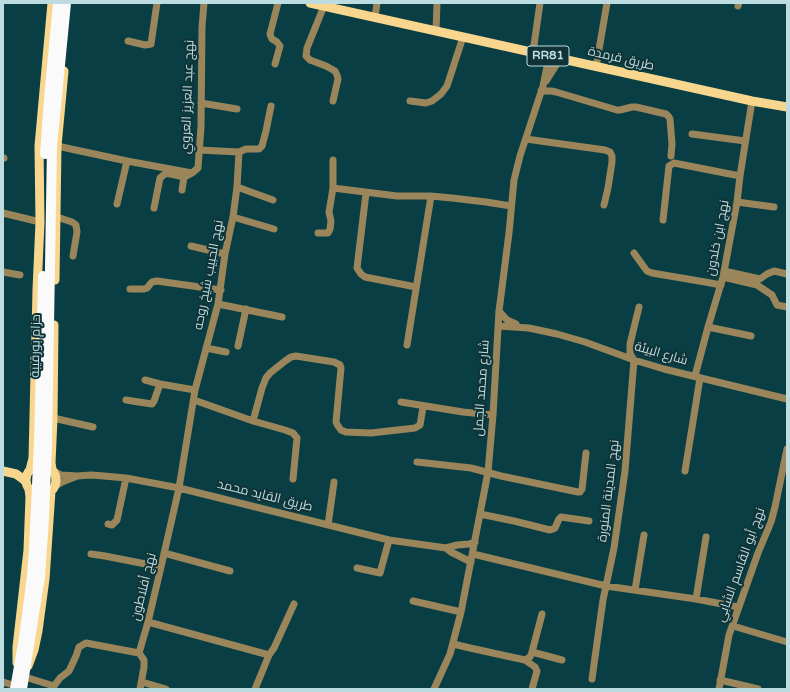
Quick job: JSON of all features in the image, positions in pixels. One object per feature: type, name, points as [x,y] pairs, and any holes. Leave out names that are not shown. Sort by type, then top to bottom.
[{"type":"highway","name":"حزام بورقيبة","points":[[36,577],[34,548],[39,443],[45,146],[58,3]]},
{"type":"highway","name":"حزام بورقيبة","points":[[18,688],[44,519],[47,444],[52,147],[66,3]]},
{"type":"main road","name":"حزام بورقيبة","points":[[29,470],[33,458],[40,222],[39,146],[52,3]]},
{"type":"main road","name":"حزام بورقيبة","points":[[52,470],[57,146],[70,3]]},
{"type":"main road","name":"طريق قرمدة","points":[[310,3],[596,67],[752,101],[787,107]]},
{"type":"main road","points":[[43,102],[61,106]]},
{"type":"main road","points":[[37,290],[54,291]]},
{"type":"main road","points":[[3,471],[21,474],[38,465],[43,465],[48,466],[52,470],[56,478],[53,489],[45,579],[38,631],[34,650],[21,675]]},
{"type":"main road","points":[[21,675],[16,647],[28,550],[30,497],[26,479],[29,470]]},
{"type":"main road","points":[[16,474],[23,479],[32,493],[42,495],[47,494],[53,489]]},
{"type":"street","points":[[128,41],[145,45],[151,44],[157,3]]},
{"type":"street","name":"نهج عبد العزيز العروي","points":[[57,146],[192,173],[198,168],[204,3]]},
{"type":"street","points":[[275,64],[280,46],[272,39],[270,34],[278,3]]},
{"type":"street","points":[[375,17],[377,3]]},
{"type":"street","points":[[436,31],[437,3]]},
{"type":"street","points":[[533,52],[540,3]]},
{"type":"street","points":[[596,67],[607,3]]},
{"type":"street","points":[[324,6],[309,42],[306,56],[310,60],[335,71],[338,79],[333,101]]},
{"type":"street","points":[[410,101],[426,103],[432,101],[441,94],[447,86],[463,37]]},
{"type":"street","name":"شارع محمد الجمل","points":[[434,689],[450,654],[461,612],[488,472],[499,311],[514,180],[517,166],[542,89],[549,56]]},
{"type":"street","name":"شارع محمد الجمل","points":[[542,89],[560,58]]},
{"type":"street","points":[[542,89],[616,110],[636,107],[666,114],[670,119],[672,144],[670,156]]},
{"type":"street","name":"نهج ابن خلدون","points":[[685,471],[698,377],[708,327],[724,274],[737,202],[752,101]]},
{"type":"street","points":[[201,103],[237,109]]},
{"type":"street","points":[[199,150],[238,152],[246,149],[260,148],[262,146],[266,131],[271,106]]},
{"type":"street","points":[[692,134],[745,141]]},
{"type":"street","points":[[526,138],[610,152],[612,162],[604,205]]},
{"type":"street","name":"نهج الحبيب شيخ روحه","points":[[179,488],[195,390],[221,290],[225,254],[233,217],[237,187],[238,152]]},
{"type":"street","points":[[318,233],[328,233],[330,229],[331,221],[329,212],[333,188],[333,160]]},
{"type":"street","points":[[117,204],[127,161]]},
{"type":"street","points":[[663,220],[669,166],[674,163],[740,176]]},
{"type":"street","points":[[154,208],[160,178],[166,174],[184,177],[192,173]]},
{"type":"street","points":[[182,190],[184,177]]},
{"type":"street","points":[[237,187],[273,200]]},
{"type":"street","points":[[333,188],[398,196],[431,196],[511,206]]},
{"type":"street","points":[[366,193],[357,268],[359,272],[366,277],[416,288]]},
{"type":"street","points":[[407,345],[431,196]]},
{"type":"street","points":[[737,202],[774,207]]},
{"type":"street","points":[[3,212],[40,222]]},
{"type":"street","points":[[57,217],[72,222],[76,225],[77,232],[73,256]]},
{"type":"street","points":[[233,217],[274,229]]},
{"type":"street","points":[[191,246],[225,254]]},
{"type":"street","points":[[634,253],[647,271],[652,273],[721,285]]},
{"type":"street","points":[[724,274],[760,279],[774,271],[787,274]]},
{"type":"street","points":[[3,272],[20,275]]},
{"type":"street","points":[[724,274],[757,285],[772,295],[777,305],[787,308]]},
{"type":"street","points":[[130,289],[144,289],[152,282],[157,281],[221,290]]},
{"type":"street","points":[[218,304],[282,317]]},
{"type":"street","name":"نهج المدينة المنورة","points":[[592,679],[606,586],[615,542],[624,471],[634,360],[630,354],[630,344],[638,308]]},
{"type":"street","points":[[238,346],[246,309]]},
{"type":"street","points":[[497,339],[508,330],[516,326],[507,320],[499,311]]},
{"type":"street","name":"شارع البيئة","points":[[498,323],[529,328],[585,342],[664,369],[787,400]]},
{"type":"street","points":[[708,327],[752,336]]},
{"type":"street","points":[[206,348],[226,352]]},
{"type":"street","points":[[253,421],[266,378],[270,373],[291,357],[300,356],[334,362],[340,365],[341,368],[336,422],[341,430],[346,432],[371,433],[416,428],[420,424],[423,406]]},
{"type":"street","points":[[145,380],[195,390]]},
{"type":"street","points":[[126,400],[152,404],[160,384]]},
{"type":"street","points":[[194,400],[253,421],[293,433],[297,438],[293,478]]},
{"type":"street","points":[[401,402],[462,412],[493,415]]},
{"type":"street","points":[[53,418],[93,427]]},
{"type":"street","name":"نهج أبو القاسم الشابي","points":[[719,689],[729,635],[784,484],[787,449]]},
{"type":"street","points":[[417,462],[470,468],[501,476],[580,492],[582,489],[586,453]]},
{"type":"street","name":"طريق القايد محمد","points":[[52,470],[61,475],[91,475],[126,478],[179,488],[389,540],[446,548],[457,544],[469,544],[475,542]]},
{"type":"street","name":"طريق القايد محمد","points":[[53,489],[62,482],[77,476]]},
{"type":"street","points":[[108,524],[112,525],[117,520],[126,478]]},
{"type":"street","points":[[328,525],[334,482]]},
{"type":"street","name":"نهج أفلاطون","points":[[141,686],[144,660],[139,653],[148,622],[179,488]]},
{"type":"street","points":[[480,514],[550,530],[555,528],[561,517],[589,520]]},
{"type":"street","points":[[635,590],[644,535]]},
{"type":"street","points":[[696,599],[706,537]]},
{"type":"street","points":[[357,568],[380,573],[389,540]]},
{"type":"street","name":"طريق القايد محمد","points":[[446,548],[450,552],[471,562]]},
{"type":"street","points":[[164,553],[230,571]]},
{"type":"street","points":[[91,554],[161,567]]},
{"type":"street","points":[[472,554],[606,586],[696,599],[738,607]]},
{"type":"street","points":[[413,601],[461,612]]},
{"type":"street","points":[[254,689],[294,604]]},
{"type":"street","points":[[525,660],[530,657],[532,652],[542,614]]},
{"type":"street","points":[[148,622],[269,655]]},
{"type":"street","points":[[733,626],[787,642]]},
{"type":"street","points":[[21,675],[54,686],[60,678],[69,671],[79,647],[86,643],[139,653]]},
{"type":"street","points":[[453,644],[525,660],[535,667],[536,671],[532,689]]},
{"type":"street","points":[[532,652],[562,660]]},
{"type":"street","points":[[720,680],[758,689]]},
{"type":"street","points":[[3,682],[18,688]]},
{"type":"street","points":[[141,686],[166,689]]}]
